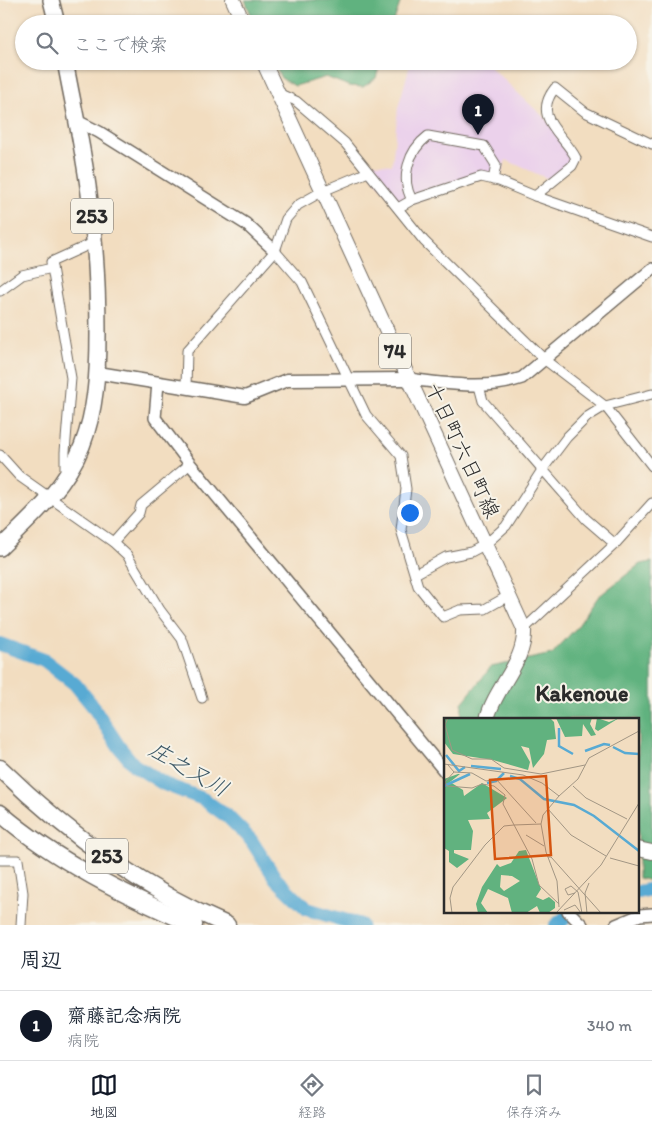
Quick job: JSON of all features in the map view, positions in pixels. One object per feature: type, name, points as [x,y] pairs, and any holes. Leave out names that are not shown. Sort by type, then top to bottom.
[{"type":"highway","points":[[51,0],[55,15]]},
{"type":"highway","name":"253","points":[[1,545],[49,498],[65,479],[82,447],[94,403],[98,373],[95,242],[91,208],[67,70]]},
{"type":"highway","name":"253","points":[[0,768],[57,820],[131,874],[227,925]]},
{"type":"highway","name":"253","points":[[0,813],[45,847],[129,896],[194,925]]},
{"type":"main road","points":[[233,0],[240,15]]},
{"type":"main road","name":"十日町六日町線","points":[[267,70],[524,629]]},
{"type":"main road","points":[[98,373],[158,382],[227,396],[245,397],[287,380],[347,378],[408,379]]},
{"type":"main road","points":[[487,718],[491,703],[525,641],[524,629]]},
{"type":"street","points":[[535,196],[572,166],[576,158],[572,149],[549,122],[545,107],[549,96],[555,88],[586,112],[652,144]]},
{"type":"street","points":[[278,93],[296,101],[345,143],[424,241],[545,360],[605,406],[652,466]]},
{"type":"street","points":[[75,120],[108,137],[246,224],[275,251],[302,282],[366,415],[401,456],[406,489],[401,530],[416,574],[418,586],[443,617],[460,610],[485,609],[508,596]]},
{"type":"street","points":[[412,200],[406,190],[410,156],[416,145],[428,136],[484,146],[496,166],[493,180]]},
{"type":"street","points":[[186,387],[187,351],[275,251],[286,219],[298,205],[323,191],[368,172]]},
{"type":"street","points":[[398,208],[412,200],[482,177],[652,237]]},
{"type":"street","points":[[65,479],[64,452],[71,378],[51,262],[95,242]]},
{"type":"street","points":[[0,291],[22,275],[52,268]]},
{"type":"street","points":[[408,379],[479,386],[502,385],[522,378],[652,270]]},
{"type":"street","points":[[158,382],[156,418],[190,464],[444,771]]},
{"type":"street","points":[[479,386],[483,401],[542,470],[586,519],[615,544]]},
{"type":"street","points":[[416,574],[446,557],[471,552],[486,544],[506,526],[542,470],[567,437],[587,417],[605,406],[652,394]]},
{"type":"street","points":[[0,455],[19,476],[113,542],[126,555],[160,610],[182,639],[202,698]]},
{"type":"street","points":[[113,542],[139,513],[140,505],[190,464]]},
{"type":"street","points":[[524,629],[615,544],[652,503]]},
{"type":"street","points":[[0,860],[18,860],[23,893],[21,925]]},
{"type":"street","points":[[569,912],[582,925]]},
{"type":"street","points":[[616,925],[640,915],[652,914]]},
{"type":"shaded area","points":[[409,70],[494,70],[549,122],[576,158],[553,181],[506,160],[499,181],[481,177],[398,208],[361,162],[392,165],[398,108]]},
{"type":"green space","points":[[245,0],[401,0],[396,15],[251,15]]},
{"type":"green space","points":[[277,70],[378,70],[376,78],[363,87],[349,86],[326,77],[295,86],[281,78]]},
{"type":"green space","points":[[652,562],[652,881],[640,878],[640,718],[461,718],[462,703],[491,667],[552,654],[577,627],[598,597],[640,564]]},
{"type":"waterway","name":"庄之又川","points":[[0,644],[44,660],[75,684],[134,765],[164,784],[203,799],[228,817],[251,840],[276,879],[307,909],[361,925]]},
{"type":"waterway","name":"庄之又川","points":[[640,892],[652,889]]},
{"type":"waterway","name":"庄之又川","points":[[556,925],[573,912]]},
{"type":"place","name":"齋藤記念病院","points":[[478,135]]},
{"type":"district","name":"Kakenoue","points":[[582,693]]}]
